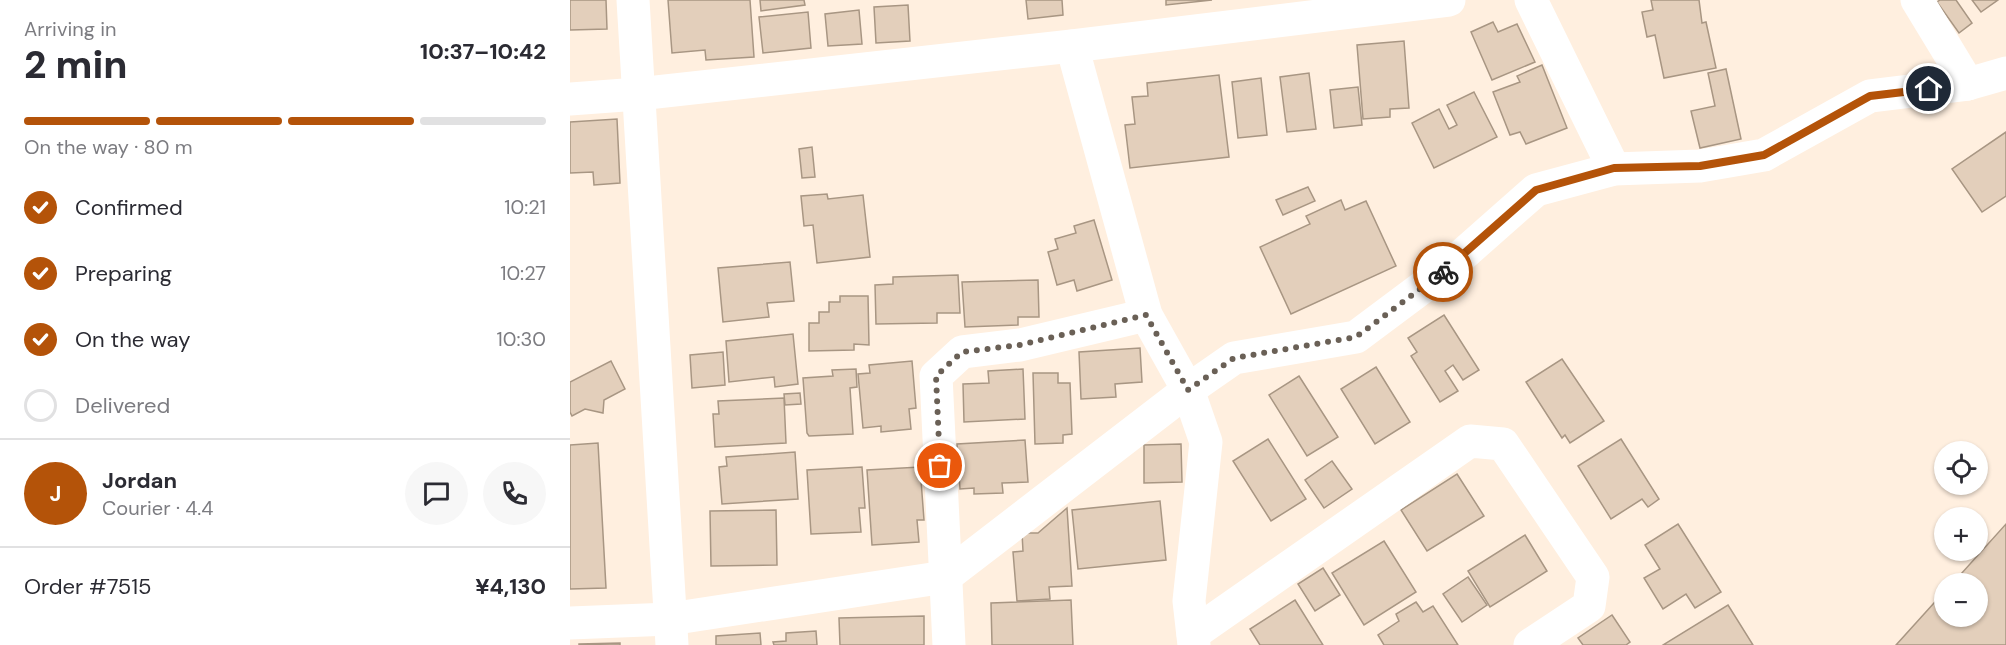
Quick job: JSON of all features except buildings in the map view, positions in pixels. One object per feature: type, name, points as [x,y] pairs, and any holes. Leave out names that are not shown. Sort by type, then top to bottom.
[{"type":"street","points":[[633,0],[671,632]]},
{"type":"street","points":[[570,99],[638,94],[1072,46],[1449,0]]},
{"type":"street","points":[[1531,0],[1614,168]]},
{"type":"street","points":[[1917,0],[1968,84]]},
{"type":"street","points":[[1072,46],[1146,315],[1188,390],[1206,442],[1189,601],[1194,640],[1470,441],[1503,444],[1593,577],[1589,606],[1530,645]]},
{"type":"street","points":[[570,622],[671,632],[945,578],[1188,390],[1234,358],[1356,337],[1443,272],[1536,190],[1614,168],[1700,166],[1764,155],[1870,96],[1968,84],[2006,73]]},
{"type":"street","points":[[949,645],[936,376],[962,352],[1020,345],[1146,315]]},
{"type":"way so far","points":[[940,466],[936,376],[962,352],[1020,345],[1146,315],[1188,390],[1234,358],[1356,337],[1443,272]]},
{"type":"route","points":[[1443,272],[1536,190],[1614,168],[1700,166],[1764,155],[1870,96],[1929,89]]}]
